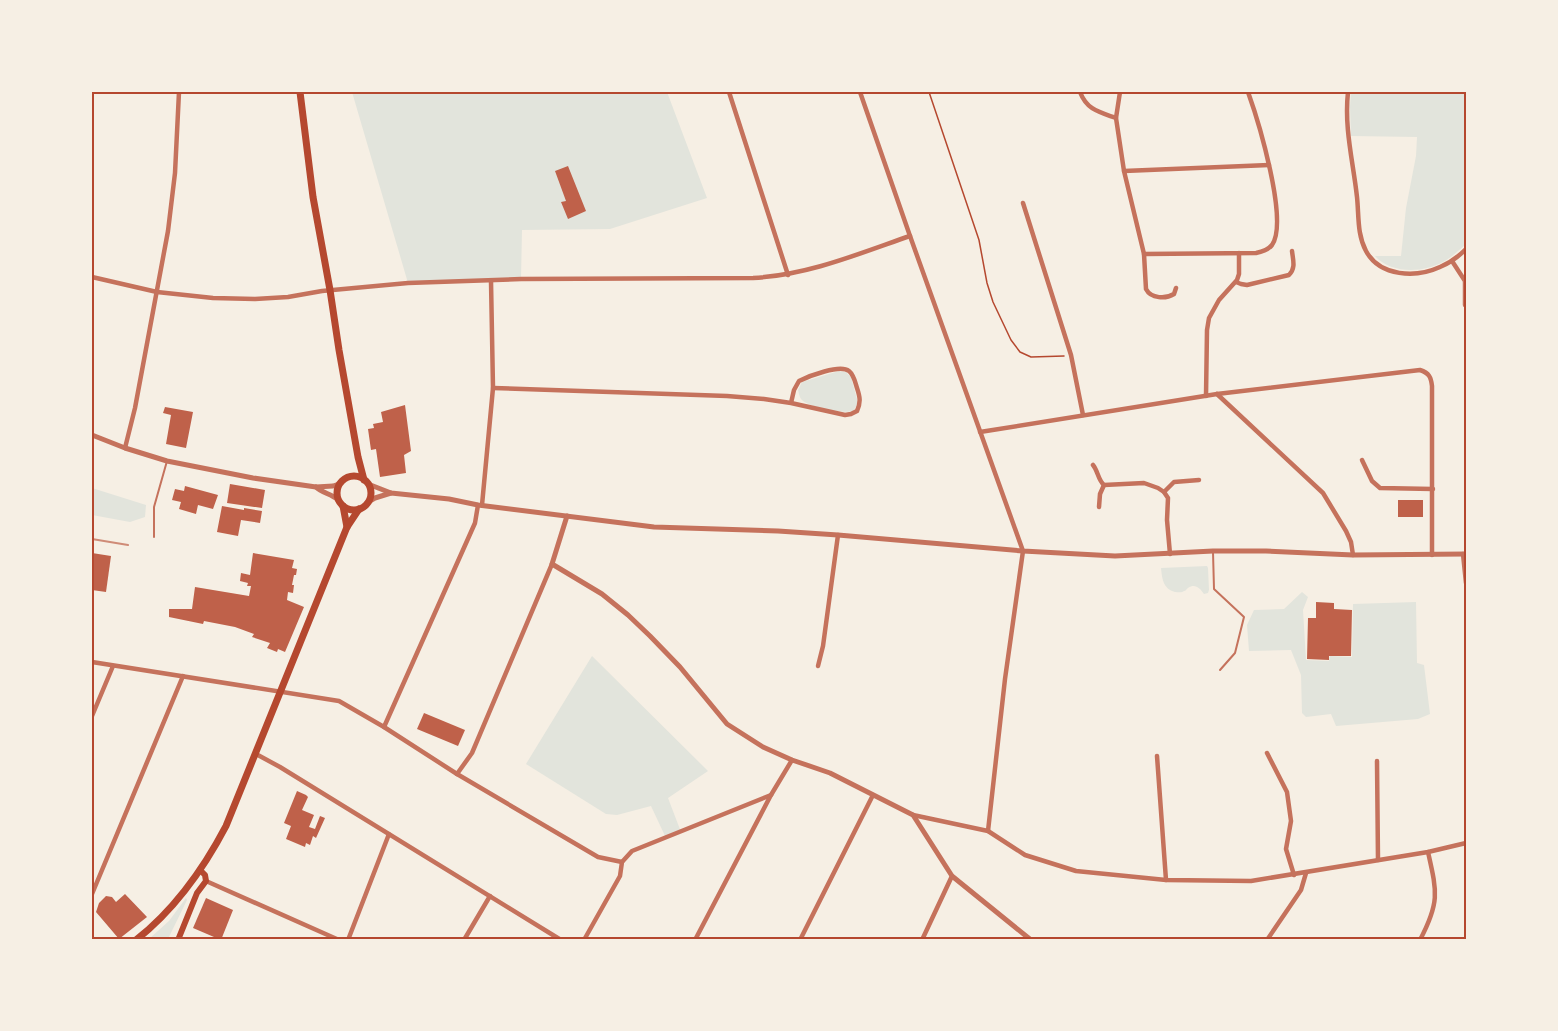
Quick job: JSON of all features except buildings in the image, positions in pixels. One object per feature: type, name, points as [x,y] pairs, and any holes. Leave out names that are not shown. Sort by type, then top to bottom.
[{"type":"main road","points":[[136,939],[160,918],[200,870],[214,849],[256,754],[347,527],[358,509],[368,502],[370,492],[358,457],[339,350],[313,198],[300,92]]},
{"type":"main road","points":[[347,527],[337,491],[339,484],[352,471],[358,457]]},
{"type":"main road","points":[[347,477],[357,476],[366,482]]},
{"type":"main road","points":[[340,503],[348,509],[358,509]]},
{"type":"main road","points":[[178,939],[199,890],[206,880],[205,874],[200,870]]},
{"type":"street","points":[[125,448],[164,258],[174,181],[179,92]]},
{"type":"street","points":[[729,92],[788,275]]},
{"type":"street","points":[[860,92],[1023,551],[1005,678],[988,831]]},
{"type":"street","points":[[1080,92],[1083,100],[1091,108],[1116,118]]},
{"type":"street","points":[[1120,92],[1116,118],[1124,171],[1144,254],[1145,286],[1148,293],[1153,296],[1167,297],[1174,294],[1176,288]]},
{"type":"street","points":[[1144,254],[1239,253],[1263,251],[1270,247],[1275,239],[1277,223],[1269,165],[1248,92]]},
{"type":"street","points":[[1348,92],[1348,144],[1357,196],[1360,233],[1367,253],[1376,264],[1383,268],[1404,274],[1430,272],[1452,261],[1467,249]]},
{"type":"street","points":[[1124,171],[1269,165]]},
{"type":"street","points":[[1023,203],[1071,355],[1083,416]]},
{"type":"street","points":[[92,277],[157,292],[213,298],[255,299],[408,283],[741,278],[788,275],[910,236]]},
{"type":"street","points":[[1236,282],[1247,285],[1289,275],[1294,264],[1292,251]]},
{"type":"street","points":[[1206,396],[1209,318],[1219,300],[1236,282],[1239,274],[1239,253]]},
{"type":"street","points":[[1452,261],[1465,280],[1465,305]]},
{"type":"street","points":[[384,727],[475,523],[480,505],[493,388],[491,281]]},
{"type":"street","points":[[493,388],[758,398],[843,414],[857,411],[860,399],[853,375],[848,370],[842,369],[830,370],[801,379],[796,384],[791,404]]},
{"type":"street","points":[[980,432],[1217,394],[1416,369],[1425,371],[1430,376],[1432,387],[1432,555]]},
{"type":"street","points":[[1217,394],[1323,493],[1346,531],[1353,555]]},
{"type":"street","points":[[92,435],[167,461],[253,478],[316,487],[339,484]]},
{"type":"street","points":[[1362,460],[1377,487],[1433,489]]},
{"type":"street","points":[[1093,465],[1104,485]]},
{"type":"street","points":[[1164,492],[1174,482],[1199,480]]},
{"type":"street","points":[[366,482],[391,493],[654,527],[778,531],[1023,551],[1115,556],[1213,551],[1353,555],[1465,554],[1467,583]]},
{"type":"street","points":[[1104,485],[1144,483],[1164,492],[1168,498],[1170,554]]},
{"type":"street","points":[[1099,507],[1100,494],[1104,485]]},
{"type":"street","points":[[316,487],[340,503]]},
{"type":"street","points":[[368,502],[391,493]]},
{"type":"street","points":[[458,774],[472,753],[552,564],[567,516]]},
{"type":"street","points":[[818,666],[823,646],[838,535]]},
{"type":"street","points":[[552,564],[602,594],[628,615],[680,667],[728,724],[763,747],[792,760],[830,772],[913,815],[988,831],[1025,855],[1076,871],[1166,880],[1251,881],[1428,852],[1467,843]]},
{"type":"street","points":[[92,662],[339,701],[598,857],[622,862]]},
{"type":"street","points":[[92,716],[113,666]]},
{"type":"street","points":[[92,894],[183,676]]},
{"type":"street","points":[[1267,753],[1287,792],[1291,821],[1286,849],[1294,875]]},
{"type":"street","points":[[256,754],[561,939]]},
{"type":"street","points":[[1157,756],[1166,880]]},
{"type":"street","points":[[695,939],[792,760]]},
{"type":"street","points":[[1377,761],[1378,860]]},
{"type":"street","points":[[584,939],[620,876],[622,862],[632,851],[771,795]]},
{"type":"street","points":[[800,939],[873,795]]},
{"type":"street","points":[[913,815],[952,876],[1030,939]]},
{"type":"street","points":[[348,939],[389,834]]},
{"type":"street","points":[[1420,939],[1435,904],[1434,881],[1428,852]]},
{"type":"street","points":[[1267,939],[1301,890],[1306,873]]},
{"type":"street","points":[[922,939],[952,876]]},
{"type":"street","points":[[206,880],[339,939]]},
{"type":"street","points":[[464,939],[490,896]]},
{"type":"lane","points":[[154,537],[154,507],[167,461]]},
{"type":"lane","points":[[1213,551],[1214,589],[1244,617],[1235,653],[1220,670]]},
{"type":"path","points":[[929,92],[979,240],[993,302],[1011,340],[1020,352],[1031,357],[1071,355]]},
{"type":"shaded area","points":[[352,92],[667,92],[707,198],[610,229],[522,230],[521,279],[408,283]]},
{"type":"shaded area","points":[[1351,92],[1466,92],[1466,244],[1443,262],[1435,266],[1408,270],[1390,266],[1375,256],[1401,256],[1417,137],[1351,136]]},
{"type":"shaded area","points":[[839,371],[846,372],[851,377],[857,399],[857,405],[853,411],[825,409],[810,405],[801,399],[798,390],[802,382]]},
{"type":"shaded area","points":[[92,488],[146,505],[145,517],[130,522],[92,515]]},
{"type":"shaded area","points":[[1207,566],[1209,590],[1204,594],[1195,586],[1182,592],[1171,591],[1166,586],[1161,568]]},
{"type":"shaded area","points":[[1302,592],[1308,597],[1303,610],[1306,660],[1329,661],[1330,656],[1352,657],[1353,604],[1416,602],[1417,663],[1424,665],[1430,714],[1418,719],[1336,726],[1331,714],[1306,717],[1302,713],[1301,675],[1291,650],[1249,651],[1247,625],[1254,610],[1284,609]]},
{"type":"shaded area","points":[[592,656],[708,771],[668,798],[681,832],[666,838],[651,806],[617,815],[606,814],[526,764]]},
{"type":"shaded area","points":[[186,898],[168,939],[149,939],[169,921]]},
{"type":"railway","points":[[92,539],[128,545]]}]
